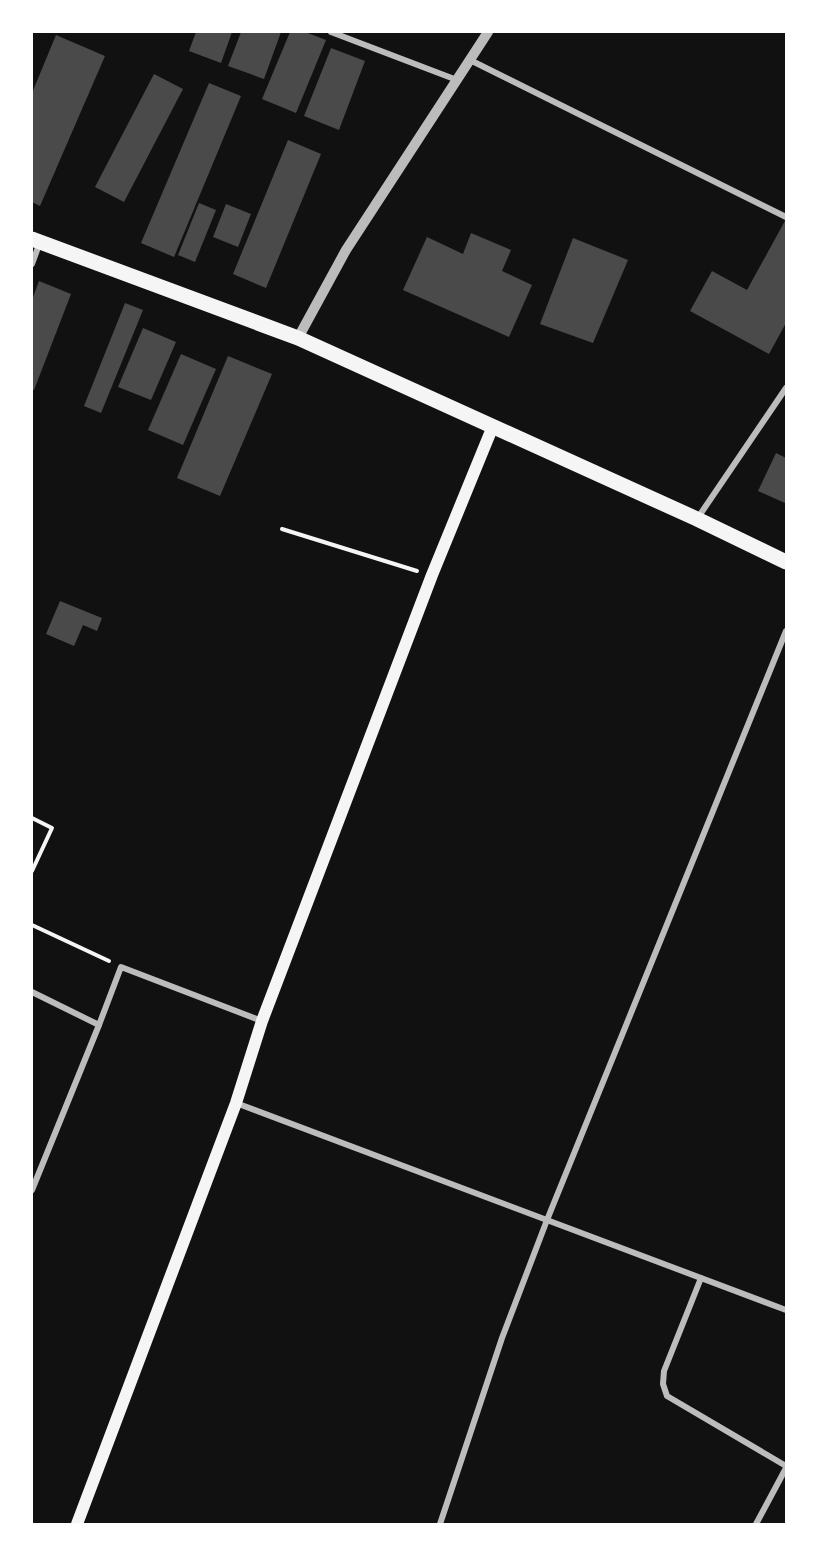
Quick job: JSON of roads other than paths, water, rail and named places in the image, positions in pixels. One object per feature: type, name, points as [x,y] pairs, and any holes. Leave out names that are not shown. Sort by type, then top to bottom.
[{"type":"main road","points":[[36,240],[298,338],[697,519],[786,562]]},
{"type":"main road","points":[[77,1524],[236,1103],[262,1021],[432,575],[493,426]]},
{"type":"street","points":[[331,32],[457,80]]},
{"type":"street","points":[[298,338],[346,250],[488,32]]},
{"type":"street","points":[[470,60],[786,217]]},
{"type":"street","points":[[32,264],[36,240]]},
{"type":"street","points":[[697,519],[786,388]]},
{"type":"street","points":[[440,1524],[502,1338],[547,1221],[786,631]]},
{"type":"street","points":[[32,1190],[121,967],[262,1021]]},
{"type":"street","points":[[32,992],[99,1025]]},
{"type":"street","points":[[236,1103],[786,1310]]},
{"type":"street","points":[[701,1278],[664,1371],[663,1384],[667,1396],[786,1467],[756,1524]]}]
